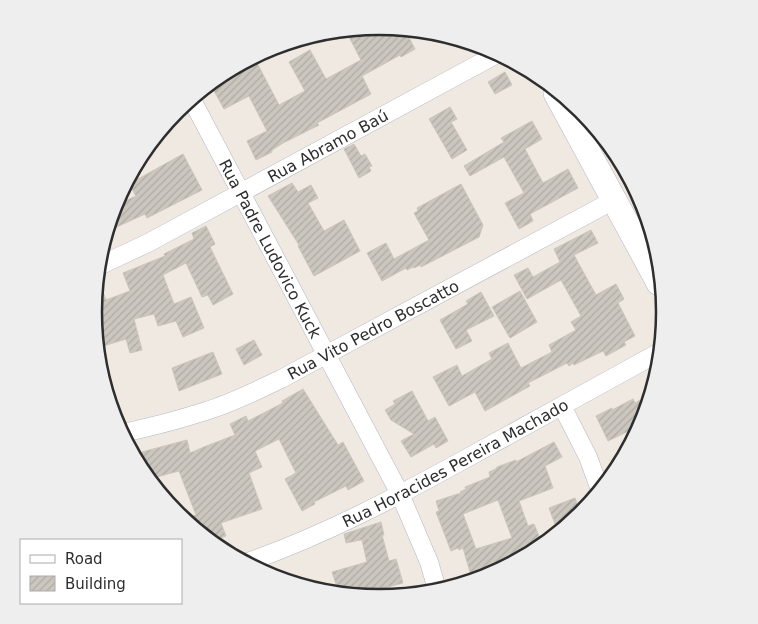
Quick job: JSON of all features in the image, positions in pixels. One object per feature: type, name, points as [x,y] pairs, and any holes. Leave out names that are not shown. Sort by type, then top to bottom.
[{"type":"main road","points":[[562,104],[653,273]]},
{"type":"street","name":"Rua Abramo Baú","points":[[106,262],[148,243],[489,58]]},
{"type":"street","name":"Rua Padre Ludovico Kuck","points":[[195,105],[400,494],[429,562],[435,583]]},
{"type":"street","name":"Rua Vito Pedro Boscatto","points":[[129,431],[216,407],[281,379],[614,200]]},
{"type":"street","name":"Rua Horacides Pereira Machado","points":[[255,559],[298,544],[400,494],[653,356]]},
{"type":"street","points":[[562,406],[588,457],[597,483]]},
{"type":"building","points":[[379,35],[408,37],[415,49],[362,76],[371,94],[317,123],[319,125],[283,143],[272,150],[272,152],[256,160],[247,141],[267,131],[249,96],[224,109],[213,90],[257,63],[279,105],[305,91],[289,62],[310,50],[326,79],[361,60],[349,37]]},
{"type":"building","points":[[505,72],[512,85],[495,94],[488,82]]},
{"type":"building","points":[[450,107],[457,119],[451,122],[467,150],[452,159],[429,119]]},
{"type":"building","points":[[532,121],[542,139],[525,149],[543,183],[568,169],[578,188],[530,214],[533,221],[519,229],[505,203],[524,193],[504,157],[470,176],[464,166],[504,142],[501,138]]},
{"type":"building","points":[[354,144],[361,156],[365,154],[372,166],[369,167],[371,171],[359,178],[344,149]]},
{"type":"building","points":[[183,154],[202,190],[147,218],[145,214],[115,228],[125,201],[136,196],[131,188],[135,181]]},
{"type":"building","points":[[292,183],[298,192],[311,185],[318,198],[308,203],[324,231],[344,220],[360,251],[314,276],[299,245],[268,196]]},
{"type":"building","points":[[461,184],[483,225],[479,237],[421,267],[420,265],[407,270],[406,268],[382,281],[367,253],[386,243],[394,259],[429,240],[414,213],[418,211],[417,208]]},
{"type":"building","points":[[206,226],[215,244],[210,247],[233,294],[213,305],[208,295],[202,297],[186,263],[163,275],[174,304],[191,297],[204,328],[183,337],[176,321],[158,326],[154,314],[134,319],[142,350],[130,353],[126,339],[104,346],[103,292],[106,300],[130,291],[123,273],[165,256],[164,254],[194,239],[192,233]]},
{"type":"building","points":[[591,230],[598,243],[574,255],[596,295],[616,284],[624,299],[618,303],[635,336],[624,342],[626,345],[606,356],[603,351],[574,365],[573,363],[569,366],[567,363],[528,383],[530,386],[485,411],[475,392],[449,406],[433,377],[457,365],[462,376],[492,359],[489,353],[508,343],[521,368],[552,352],[549,345],[576,330],[571,322],[581,316],[561,280],[527,299],[514,275],[528,268],[533,277],[560,262],[554,249]]},
{"type":"building","points":[[520,291],[537,322],[510,338],[492,307]]},
{"type":"building","points":[[481,292],[494,316],[466,330],[472,341],[456,349],[440,320],[468,304],[466,301]]},
{"type":"building","points":[[254,340],[262,355],[244,365],[236,349]]},
{"type":"building","points":[[213,352],[222,374],[179,391],[172,368]]},
{"type":"building","points":[[303,389],[338,445],[343,442],[364,481],[348,490],[346,486],[314,502],[315,504],[302,511],[285,479],[296,473],[279,439],[255,451],[262,467],[249,473],[262,509],[221,523],[226,536],[220,538],[192,516],[196,515],[179,471],[156,477],[142,452],[187,440],[190,453],[235,435],[230,424],[246,416],[248,421],[283,403],[282,401]]},
{"type":"building","points":[[412,391],[428,421],[435,417],[448,441],[436,448],[434,444],[411,457],[401,441],[414,434],[391,420],[385,410],[395,404],[393,401]]},
{"type":"building","points":[[633,399],[635,403],[640,400],[641,402],[629,431],[608,441],[596,416],[612,408],[612,410]]},
{"type":"building","points":[[554,442],[562,457],[545,466],[553,488],[519,501],[528,526],[534,524],[540,538],[502,560],[470,573],[463,548],[451,551],[436,512],[439,511],[436,501],[461,493],[466,489],[465,487],[490,477],[489,472],[497,467],[516,460],[516,462]],"holes":[[[498,500],[512,538],[476,549],[463,514]]]},
{"type":"building","points":[[575,498],[578,505],[555,524],[549,508]]},
{"type":"building","points":[[381,522],[384,535],[382,535],[389,561],[396,559],[403,583],[379,589],[337,586],[332,572],[367,562],[362,540],[370,538],[346,543],[344,534]]}]
